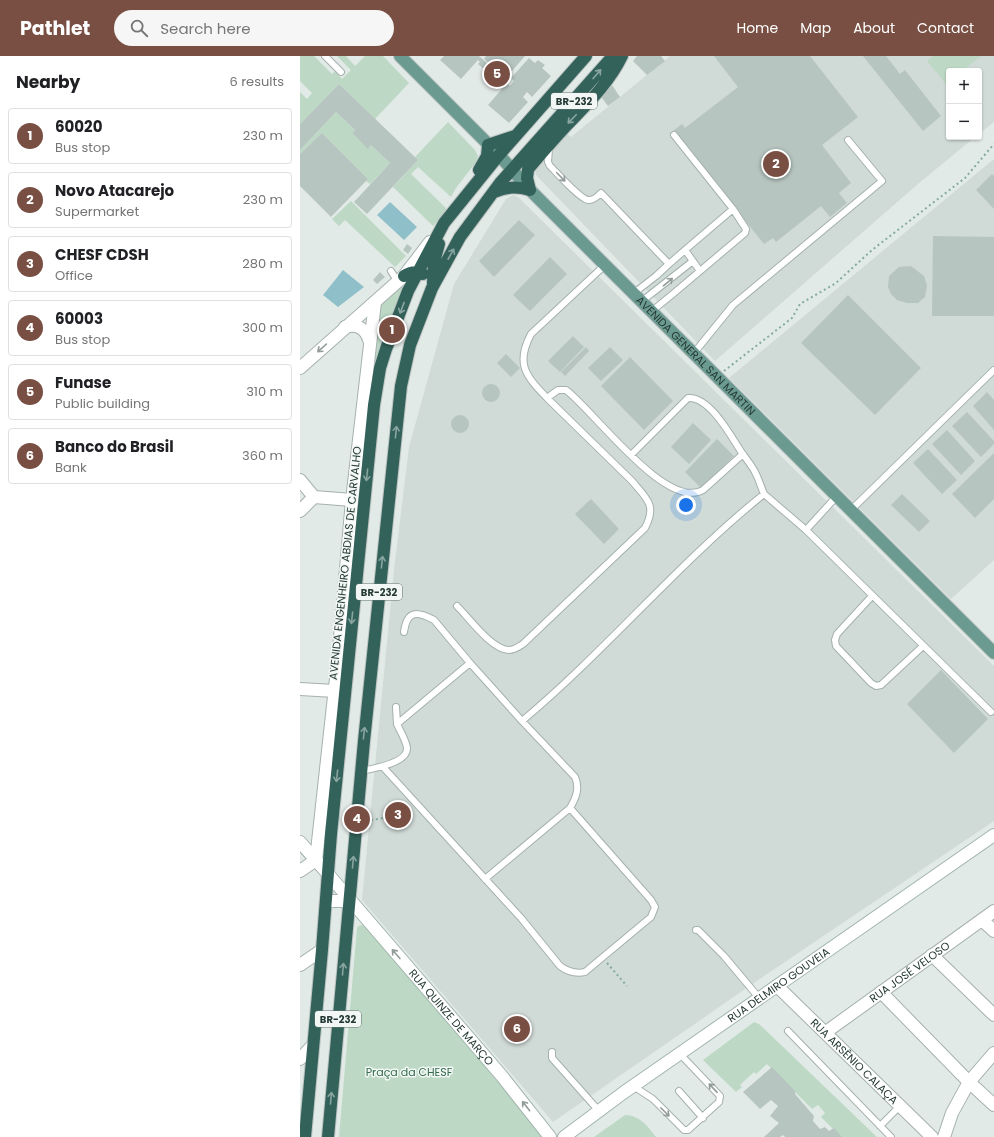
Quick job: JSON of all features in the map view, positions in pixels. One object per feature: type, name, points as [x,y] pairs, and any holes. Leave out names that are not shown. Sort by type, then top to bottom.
[{"type":"highway","name":"AVENIDA ENGENHEIRO ABDIAS DE CARVALHO","points":[[305,1137],[322,950],[331,826],[374,405],[380,368],[408,291],[444,223],[479,178],[586,56]]},
{"type":"highway","name":"BR-232","points":[[328,1137],[361,771],[401,386],[410,345],[432,288],[460,237],[512,169],[613,56]]},
{"type":"highway","points":[[528,169],[550,143],[594,97],[608,80],[622,56]]},
{"type":"highway","points":[[432,288],[437,250],[445,228],[453,211],[483,164],[487,156],[488,145],[515,136]]},
{"type":"highway","points":[[493,192],[515,186],[530,190],[527,178],[533,145]]},
{"type":"highway","points":[[479,178],[483,164]]},
{"type":"highway","points":[[401,279],[409,273],[418,272],[430,280],[432,288]]},
{"type":"main road","name":"AVENIDA GENERAL SAN MARTIN","points":[[400,56],[499,155],[530,190],[994,653]]},
{"type":"street","points":[[300,368],[401,279],[444,223]]},
{"type":"street","points":[[300,871],[316,860],[335,691],[352,500],[375,302]]},
{"type":"street","points":[[345,327],[352,325],[362,328],[370,340]]},
{"type":"street","points":[[300,480],[314,497],[352,500]]},
{"type":"street","points":[[300,511],[314,497]]},
{"type":"street","points":[[300,689],[335,691]]},
{"type":"street","name":"RUA DELMIRO GOUVEIA","points":[[564,1137],[633,1086],[994,835]]},
{"type":"street","name":"RUA QUINZE DE MARÇO","points":[[300,842],[501,1075],[550,1137]]},
{"type":"street","points":[[326,901],[350,901]]},
{"type":"street","name":"RUA JOSÉ VELOSO","points":[[826,1032],[994,911]]},
{"type":"street","points":[[982,920],[994,932]]},
{"type":"street","points":[[300,965],[322,950]]},
{"type":"street","points":[[932,955],[994,1015]]},
{"type":"street","name":"RUA ARSÊNIO CALAÇA","points":[[777,986],[826,1032],[932,1137]]},
{"type":"street","points":[[881,992],[969,1082],[994,1105]]},
{"type":"street","points":[[300,1059],[313,1045]]},
{"type":"street","points":[[944,1137],[952,1114],[969,1082],[994,1053]]},
{"type":"lane","points":[[325,56],[340,72]]},
{"type":"lane","points":[[652,311],[700,271],[746,229],[733,209],[674,135]]},
{"type":"lane","points":[[694,353],[733,305],[882,181],[848,140]]},
{"type":"lane","points":[[550,143],[548,156],[550,166],[572,188],[588,200],[602,193],[669,264]]},
{"type":"lane","points":[[638,297],[656,276],[733,209]]},
{"type":"lane","points":[[685,250],[700,271]]},
{"type":"lane","points":[[638,297],[692,261]]},
{"type":"lane","points":[[457,606],[496,646],[508,650],[515,649],[523,644],[645,528],[650,520],[652,511],[647,499],[632,481],[532,382],[526,372],[523,360],[525,345],[531,334],[605,265]]},
{"type":"lane","points":[[391,271],[401,279]]},
{"type":"lane","points":[[851,510],[994,370]]},
{"type":"lane","points":[[547,398],[558,390],[566,390],[653,475],[668,486],[694,494],[703,490],[743,454]]},
{"type":"lane","points":[[631,455],[688,398],[693,398],[702,402],[725,426],[756,473],[764,494],[806,530],[991,712]]},
{"type":"lane","points":[[522,721],[609,642],[679,569],[764,494]]},
{"type":"lane","points":[[806,530],[837,496]]},
{"type":"lane","points":[[872,596],[837,634],[835,640],[836,646],[871,683],[876,686],[881,685],[923,646]]},
{"type":"lane","points":[[404,632],[405,622],[409,616],[416,614],[426,616],[434,620],[522,721],[575,777],[578,783],[576,798],[570,808],[485,879]]},
{"type":"lane","points":[[397,724],[470,663]]},
{"type":"lane","points":[[361,771],[383,768],[399,759],[407,750],[407,746],[397,724],[396,707]]},
{"type":"lane","points":[[383,768],[522,918],[560,966],[565,970],[576,973],[585,972],[603,958],[651,917],[655,907],[651,900],[570,808]]},
{"type":"lane","points":[[696,930],[698,930],[724,956],[760,999]]},
{"type":"lane","points":[[788,1031],[891,1137]]},
{"type":"lane","points":[[552,1052],[552,1058],[599,1111]]},
{"type":"lane","points":[[633,1086],[653,1099],[684,1130],[688,1130],[719,1102],[720,1096],[680,1054]]},
{"type":"lane","points":[[679,1091],[703,1118]]},
{"type":"lane","points":[[880,1126],[900,1106]]},
{"type":"path","points":[[717,376],[792,318],[800,304],[836,283],[878,245],[965,178],[994,144]]},
{"type":"path","points":[[357,823],[383,818]]},
{"type":"path","points":[[603,958],[628,986]]},
{"type":"shaded area","points":[[670,56],[994,56],[994,122],[982,132],[982,68],[946,68],[946,140],[971,140],[918,184],[715,361],[536,175],[535,171],[539,163],[567,134],[571,137]]},
{"type":"shaded area","points":[[994,159],[994,560],[951,599],[729,378]]},
{"type":"shaded area","points":[[513,195],[518,197],[994,666],[994,821],[764,976],[553,1122],[362,900],[394,570],[409,447],[454,284],[506,199]]},
{"type":"green space","points":[[300,56],[314,56],[332,74],[335,71],[342,79],[351,70],[337,56],[346,56],[355,66],[365,56],[383,56],[409,83],[375,119],[339,84],[300,124],[300,92],[307,99],[312,93],[300,81]]},
{"type":"green space","points":[[933,56],[981,56],[966,68],[946,68],[946,84],[927,61]]},
{"type":"green space","points":[[336,112],[355,130],[352,133],[368,148],[371,145],[390,163],[370,184],[366,181],[368,179],[322,133],[300,154],[300,150]]},
{"type":"green space","points":[[448,122],[475,150],[478,156],[476,162],[451,197],[418,167],[411,174],[446,208],[443,216],[433,226],[393,187],[418,160],[415,157]]},
{"type":"green space","points":[[351,201],[406,256],[395,267],[345,220],[339,226],[332,219]]},
{"type":"green space","points":[[405,280],[381,347],[374,389],[377,305]]},
{"type":"green space","name":"Praça da CHESF","points":[[364,925],[548,1133],[548,1137],[339,1137],[357,928],[358,926]]},
{"type":"green space","points":[[754,1022],[759,1024],[877,1137],[841,1137],[821,1117],[825,1113],[818,1105],[812,1109],[767,1064],[756,1074],[754,1072],[740,1085],[742,1087],[736,1092],[703,1060]]},
{"type":"green space","points":[[625,1115],[630,1115],[639,1119],[656,1137],[594,1137]]},
{"type":"water","points":[[390,202],[417,227],[404,240],[377,215]]},
{"type":"water","points":[[343,270],[364,287],[338,307],[323,295]]},
{"type":"building","points":[[444,56],[479,56],[504,78],[500,83],[478,64],[480,62],[478,60],[461,79],[440,60]]},
{"type":"building","points":[[486,56],[525,56],[506,78],[484,59]]},
{"type":"building","points":[[637,56],[661,56],[665,61],[647,75],[633,61]]},
{"type":"building","points":[[714,56],[810,56],[858,117],[822,145],[851,183],[839,193],[847,203],[830,217],[821,206],[776,242],[773,238],[764,244],[673,131],[682,124],[685,128],[738,87]]},
{"type":"building","points":[[863,56],[886,56],[900,74],[905,70],[941,116],[923,131]]},
{"type":"building","points":[[529,58],[535,63],[538,60],[545,65],[542,68],[551,76],[532,97],[527,92],[523,97],[528,102],[509,123],[488,105],[507,83],[510,86],[514,81],[511,78]]},
{"type":"building","points":[[610,82],[620,97],[608,106],[599,94]]},
{"type":"building","points":[[339,84],[418,160],[367,214],[354,202],[390,163],[371,145],[368,149],[352,133],[355,130],[336,112],[300,150],[300,124]]},
{"type":"building","points":[[322,133],[368,179],[331,217],[300,186],[300,154]]},
{"type":"building","points":[[992,174],[994,176],[994,209],[976,190]]},
{"type":"building","points":[[519,220],[535,235],[494,277],[479,261]]},
{"type":"building","points":[[933,236],[994,237],[994,316],[932,316]]},
{"type":"building","points":[[407,244],[412,248],[408,254],[403,250]]},
{"type":"building","points":[[550,257],[567,274],[530,311],[513,295]]},
{"type":"building","points":[[911,266],[924,276],[927,286],[925,297],[918,303],[907,303],[897,300],[891,294],[888,287],[889,276],[899,267]]},
{"type":"building","points":[[380,272],[385,277],[377,284],[373,280]]},
{"type":"building","points":[[848,295],[921,368],[875,415],[801,343]]},
{"type":"building","points":[[573,336],[584,347],[560,372],[548,361]]},
{"type":"building","points":[[586,347],[589,351],[565,376],[561,372]]},
{"type":"building","points":[[610,347],[623,360],[601,381],[588,368]]},
{"type":"building","points":[[506,354],[520,368],[511,377],[497,363]]},
{"type":"building","points":[[630,357],[673,401],[644,430],[601,386]]},
{"type":"building","points":[[491,384],[497,387],[500,393],[497,399],[491,402],[485,399],[482,393],[485,387]]},
{"type":"building","points":[[987,392],[994,400],[994,430],[973,406]]},
{"type":"building","points":[[967,412],[994,441],[994,444],[981,457],[952,426]]},
{"type":"building","points":[[460,415],[466,418],[469,424],[466,430],[460,433],[454,430],[451,424],[454,418]]},
{"type":"building","points":[[693,423],[711,440],[689,464],[671,447]]},
{"type":"building","points":[[947,430],[975,461],[961,475],[932,444]]},
{"type":"building","points":[[717,439],[734,456],[701,488],[685,472]]},
{"type":"building","points":[[928,449],[957,480],[942,494],[913,463]]},
{"type":"building","points":[[994,453],[994,499],[975,518],[952,494]]},
{"type":"building","points":[[902,494],[930,521],[919,532],[891,505]]},
{"type":"building","points":[[591,499],[619,529],[604,544],[575,514]]},
{"type":"building","points":[[941,670],[988,719],[954,753],[907,704]]},
{"type":"building","points":[[772,1067],[795,1091],[795,1094],[814,1116],[813,1121],[820,1129],[825,1127],[829,1131],[834,1128],[842,1137],[785,1137],[783,1135],[780,1137],[764,1137],[779,1123],[770,1116],[778,1106],[771,1100],[760,1109],[743,1092]]},
{"type":"place","name":"Funase","points":[[497,74]]},
{"type":"place","name":"Novo Atacarejo","points":[[776,164]]},
{"type":"place","name":"60020","points":[[392,330]]},
{"type":"place","name":"CHESF CDSH","points":[[398,815]]},
{"type":"place","name":"60003","points":[[357,819]]},
{"type":"place","name":"Banco do Brasil","points":[[517,1029]]}]
